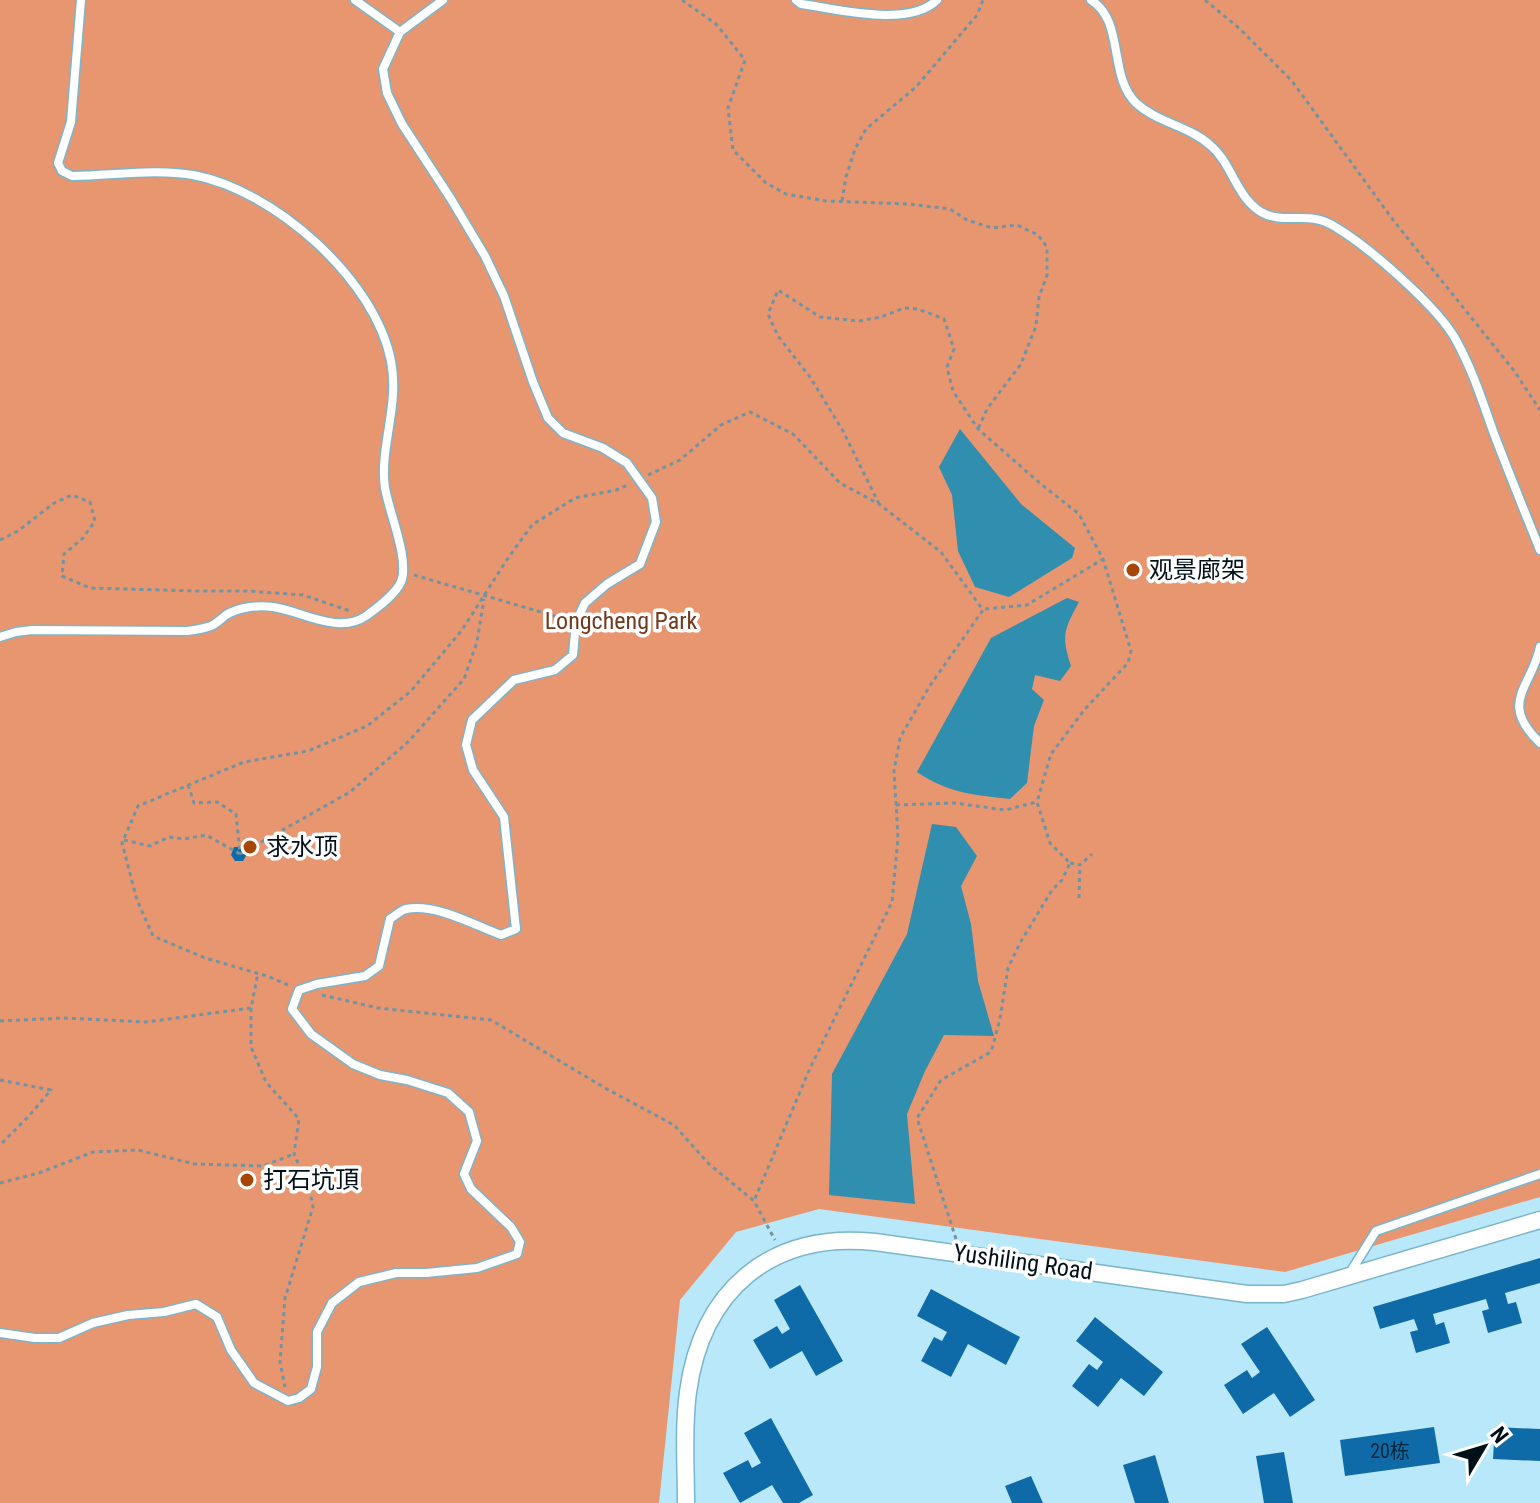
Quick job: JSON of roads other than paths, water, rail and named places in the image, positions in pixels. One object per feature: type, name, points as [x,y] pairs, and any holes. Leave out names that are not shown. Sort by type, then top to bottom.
[{"type":"street","name":"Yushiling Road","points":[[686,1503],[686,1415],[692,1373],[711,1316],[736,1285],[759,1267],[801,1247],[828,1241],[866,1241],[1257,1294],[1284,1294],[1540,1220]]},
{"type":"lane","points":[[0,637],[32,630],[187,631],[211,626],[236,611],[259,606],[338,623],[356,621],[395,590],[403,572],[384,475],[393,400],[392,364],[375,318],[323,249],[273,209],[246,193],[210,179],[164,172],[72,176],[62,171],[58,163],[71,122],[81,0]]},
{"type":"lane","points":[[355,0],[400,32]]},
{"type":"lane","points":[[0,1333],[59,1338],[93,1323],[196,1304],[217,1317],[231,1350],[254,1383],[288,1401],[299,1398],[311,1389],[317,1367],[317,1332],[332,1303],[359,1282],[396,1273],[477,1268],[517,1254],[520,1242],[511,1227],[471,1189],[464,1174],[477,1141],[469,1112],[448,1093],[380,1075],[353,1064],[311,1034],[292,1009],[299,990],[365,976],[379,966],[390,919],[405,909],[452,914],[501,935],[516,929],[504,817],[473,770],[466,745],[472,720],[514,680],[555,670],[573,655],[576,622],[585,603],[607,584],[640,564],[656,522],[652,498],[627,463],[603,448],[563,433],[548,418],[504,296],[485,256],[402,124],[387,93],[383,69],[400,32],[443,0]]},
{"type":"lane","points":[[796,0],[801,4],[893,17],[922,10],[937,0]]},
{"type":"lane","points":[[1091,0],[1108,19],[1121,77],[1134,101],[1157,118],[1211,145],[1228,165],[1249,202],[1260,212],[1278,218],[1314,219],[1338,229],[1371,252],[1428,304],[1455,338],[1540,550]]},
{"type":"lane","points":[[1539,652],[1522,688],[1520,705],[1522,721],[1540,743]]},
{"type":"lane","points":[[1347,1276],[1376,1231],[1540,1174]]},
{"type":"water","points":[[960,429],[1021,504],[1075,548],[1072,558],[1009,597],[975,587],[958,551],[952,495],[939,467]]},
{"type":"water","points":[[1067,598],[1079,602],[1066,633],[1071,666],[1060,681],[1035,675],[1032,689],[1044,700],[1034,726],[1027,783],[1010,799],[951,789],[917,772],[991,638]]},
{"type":"water","points":[[932,824],[956,827],[977,856],[961,886],[971,924],[978,981],[994,1036],[944,1035],[925,1071],[907,1114],[915,1204],[829,1195],[832,1074],[907,934]]},
{"type":"place","name":"观景廊架","points":[[1133,570]]},
{"type":"place","name":"求水顶","points":[[250,847]]},
{"type":"place","name":"打石坑頂","points":[[247,1180]]},
{"type":"park label","name":"Longcheng Park","points":[[621,621]]}]
